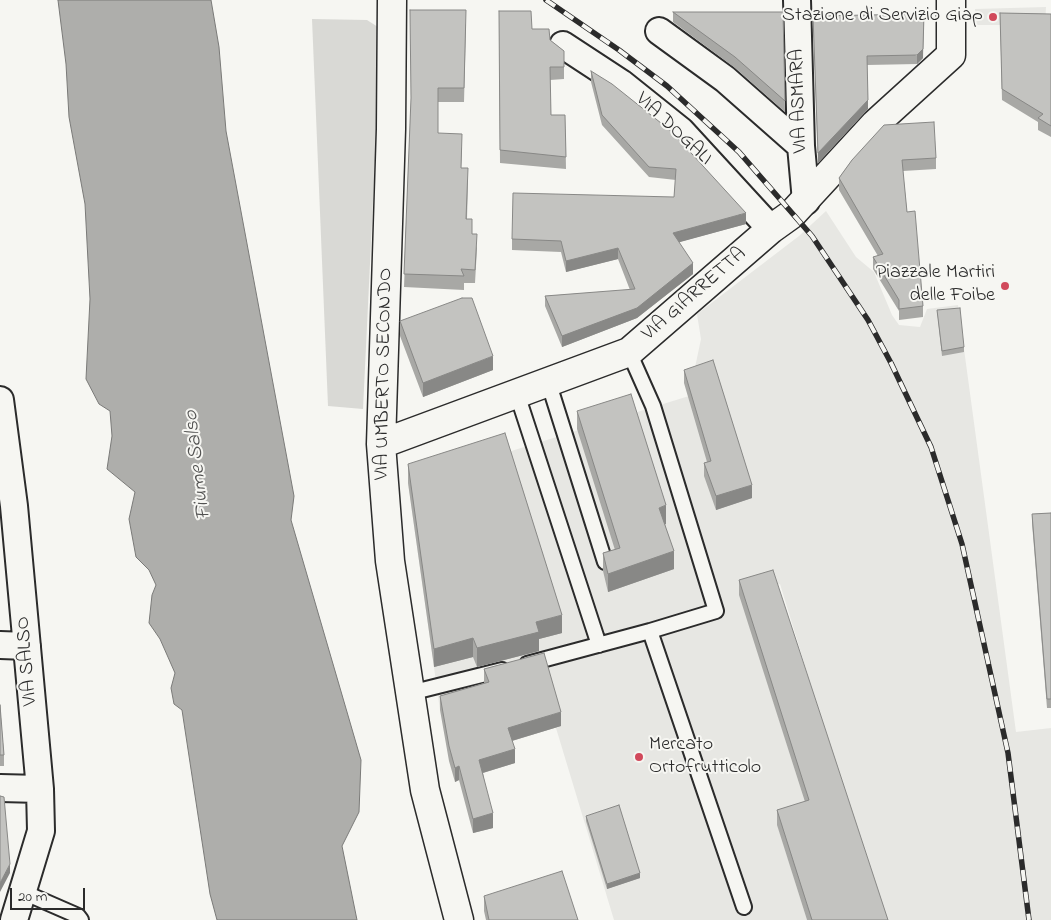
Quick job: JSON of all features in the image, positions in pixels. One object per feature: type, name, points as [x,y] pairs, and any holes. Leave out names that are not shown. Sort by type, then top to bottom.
[{"type":"main road","name":"VIA UMBERTO SECONDO","points":[[392,0],[390,138],[380,444],[390,561],[425,790],[459,920]]},
{"type":"main road","name":"VIA GIARRETTA","points":[[380,444],[629,352],[806,201],[875,124],[951,55],[951,0]]},
{"type":"street","name":"VIA ASMARA","points":[[797,0],[801,146],[806,201]]},
{"type":"street","points":[[659,32],[725,79],[801,146]]},
{"type":"street","name":"VIA DOGALI","points":[[563,45],[621,83],[681,132],[771,229]]},
{"type":"street","name":"VIA SALSO","points":[[0,400],[7,506],[27,646],[40,789],[40,831],[14,920]]},
{"type":"street","points":[[0,645],[27,646]]},
{"type":"street","points":[[0,788],[40,789]]},
{"type":"lane","points":[[410,693],[599,645],[716,610],[653,406],[629,352]]},
{"type":"lane","points":[[548,381],[605,562]]},
{"type":"lane","points":[[517,394],[599,645]]},
{"type":"lane","points":[[650,631],[744,906]]},
{"type":"lane","points":[[23,892],[78,916],[81,920]]},
{"type":"shaded area","points":[[1046,7],[1045,25],[976,25],[975,9]]},
{"type":"shaded area","points":[[312,19],[367,20],[378,27],[381,35],[363,409],[328,406]]},
{"type":"shaded area","points":[[826,211],[856,257],[874,272],[892,315],[899,325],[920,327],[927,309],[958,305],[1016,732],[1051,728],[1051,920],[885,920],[875,895],[780,584],[740,595],[809,815],[778,827],[807,920],[614,920],[556,728],[561,726],[440,710],[408,483],[689,396],[701,339],[697,314],[799,236]]},
{"type":"water","name":"Fiume Salso","points":[[58,0],[211,0],[219,47],[226,131],[294,496],[291,520],[361,760],[359,812],[342,846],[357,920],[217,920],[210,894],[182,710],[174,704],[171,688],[175,673],[160,639],[149,623],[152,595],[156,585],[149,570],[136,557],[129,519],[135,492],[107,469],[112,436],[110,411],[99,404],[86,379],[90,299],[85,204],[69,117],[66,64]]},
{"type":"building","points":[[410,10],[466,10],[464,88],[438,88],[438,133],[462,134],[461,168],[468,168],[466,219],[472,219],[472,234],[477,234],[475,270],[461,269],[464,276],[404,274],[411,98]]},
{"type":"building","points":[[499,11],[531,11],[532,29],[549,29],[550,40],[564,51],[564,67],[550,67],[551,115],[565,115],[566,157],[500,150]]},
{"type":"building","points":[[673,12],[783,12],[785,101],[735,57]]},
{"type":"building","points":[[1000,13],[1051,14],[1051,126],[1038,118],[1043,114],[1002,89]]},
{"type":"building","points":[[924,14],[923,49],[917,55],[867,56],[868,100],[818,153],[813,16]]},
{"type":"building","points":[[591,71],[612,84],[671,131],[746,213],[673,233],[693,263],[637,308],[562,336],[545,296],[635,289],[618,248],[566,261],[561,241],[512,239],[513,193],[674,197],[676,169],[649,167],[602,115]]},
{"type":"building","points":[[934,122],[936,158],[902,160],[907,212],[915,211],[923,306],[899,309],[899,300],[873,257],[883,254],[839,178],[852,160],[884,125]]},
{"type":"building","points":[[462,298],[472,298],[493,356],[423,383],[400,321]]},
{"type":"building","points":[[960,308],[964,347],[942,351],[937,310]]},
{"type":"building","points":[[713,360],[752,485],[716,496],[704,463],[711,461],[684,370]]},
{"type":"building","points":[[631,394],[666,505],[659,508],[674,551],[608,574],[603,553],[620,548],[577,411]]},
{"type":"building","points":[[505,433],[562,615],[536,622],[539,632],[477,648],[473,638],[434,649],[408,464]]},
{"type":"building","points":[[1051,513],[1051,699],[1047,699],[1032,514]]},
{"type":"building","points":[[773,570],[888,920],[812,920],[777,810],[809,800],[739,580]]},
{"type":"building","points":[[544,653],[561,712],[508,728],[515,749],[479,760],[493,813],[473,819],[459,766],[455,768],[449,746],[440,696],[489,682],[484,669]]},
{"type":"building","points":[[0,705],[4,755],[0,755]]},
{"type":"building","points":[[0,796],[4,797],[10,864],[0,883]]},
{"type":"building","points":[[619,805],[640,873],[607,884],[586,816]]},
{"type":"building","points":[[562,871],[578,920],[489,920],[484,896]]},
{"type":"railway","points":[[546,0],[619,50],[667,86],[739,152],[812,236],[868,320],[891,363],[931,447],[962,544],[1008,753],[1029,920]]},
{"type":"place","name":"Stazione di Servizio Giap","points":[[993,17]]},
{"type":"place","name":"Piazzale Martiri delle Foibe","points":[[1005,286]]},
{"type":"place","name":"Mercato Ortofrutticolo","points":[[639,757]]}]
